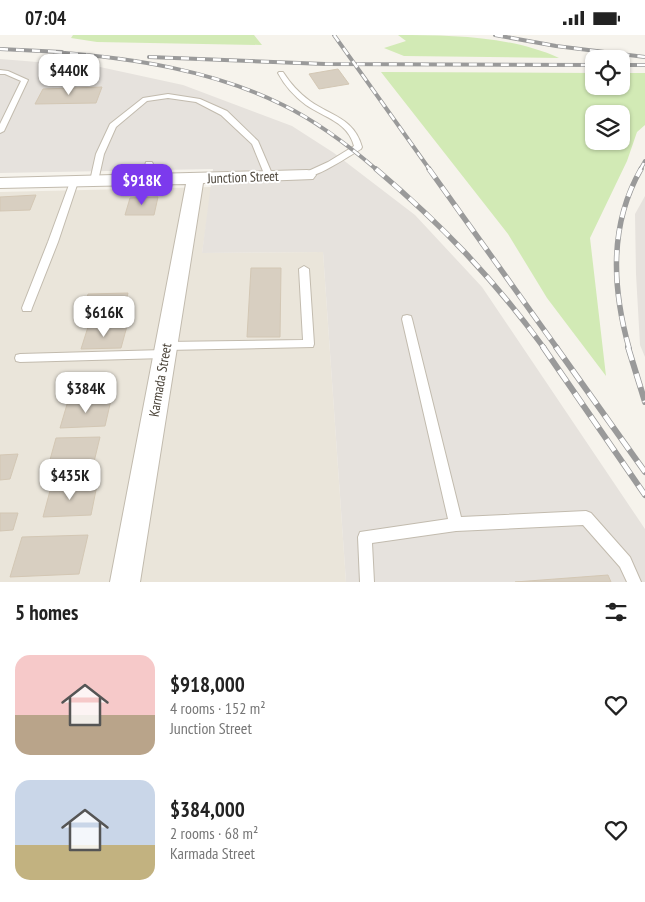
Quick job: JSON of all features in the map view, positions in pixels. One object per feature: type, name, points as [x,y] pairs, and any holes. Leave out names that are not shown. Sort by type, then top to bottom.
[{"type":"street","name":"Junction Street","points":[[0,183],[94,181],[147,172],[195,179],[307,175]]},
{"type":"street","name":"Karmada Street","points":[[125,582],[195,179]]},
{"type":"lane","points":[[0,72],[6,72],[25,80],[0,131]]},
{"type":"lane","points":[[281,73],[286,83],[308,103],[344,121],[357,140],[358,147],[331,165],[307,175]]},
{"type":"lane","points":[[94,181],[100,154],[113,126],[145,99],[168,96],[198,100],[224,113],[255,143],[269,177]]},
{"type":"lane","points":[[27,308],[54,242],[74,182]]},
{"type":"lane","points":[[20,358],[309,344],[304,269]]},
{"type":"lane","points":[[407,319],[456,524]]},
{"type":"lane","points":[[367,582],[365,537],[456,524],[586,518],[625,562],[634,582]]},
{"type":"shaded area","points":[[0,59],[100,67],[183,85],[292,126],[334,153],[415,215],[482,287],[645,529],[645,582],[346,582],[323,252],[202,253],[213,169],[0,173]]},
{"type":"shaded area","points":[[212,187],[202,253],[323,252],[346,582],[0,582],[0,192]]},
{"type":"shaded area","points":[[645,196],[645,357],[640,345],[635,214]]},
{"type":"green space","points":[[73,35],[254,35],[262,45],[97,42],[71,38]]},
{"type":"green space","points":[[398,35],[459,36],[501,41],[521,45],[559,58],[404,56],[384,48],[406,41]]},
{"type":"green space","points":[[381,72],[585,73],[585,95],[630,95],[630,73],[645,73],[645,125],[637,132],[627,161],[590,238],[606,376],[547,298],[508,234]]},
{"type":"building","points":[[338,69],[349,84],[319,89],[309,74]]},
{"type":"building","points":[[102,87],[96,103],[35,104],[43,89]]},
{"type":"building","points":[[36,195],[30,210],[0,211],[0,197]]},
{"type":"building","points":[[158,197],[154,215],[125,215],[130,198]]},
{"type":"building","points":[[251,268],[281,268],[280,337],[247,337]]},
{"type":"building","points":[[128,293],[122,318],[81,319],[88,294]]},
{"type":"building","points":[[127,326],[121,348],[81,349],[88,327]]},
{"type":"building","points":[[111,400],[105,426],[60,428],[68,401]]},
{"type":"building","points":[[100,437],[93,466],[48,467],[56,438]]},
{"type":"building","points":[[18,454],[10,479],[0,480],[0,455]]},
{"type":"building","points":[[97,485],[91,515],[43,517],[51,487]]},
{"type":"building","points":[[0,513],[18,513],[13,530],[0,531]]},
{"type":"building","points":[[88,535],[79,574],[10,577],[22,537]]},
{"type":"building","points":[[608,575],[611,582],[515,582]]},
{"type":"railway","points":[[334,35],[355,64]]},
{"type":"railway","points":[[495,35],[556,46],[645,57]]},
{"type":"railway","points":[[0,49],[62,52]]},
{"type":"railway","points":[[54,52],[142,62],[200,74],[256,93],[283,105],[320,126],[377,170]]},
{"type":"railway","points":[[149,57],[355,64]]},
{"type":"railway","points":[[355,64],[585,65]]},
{"type":"railway","points":[[355,64],[430,170]]},
{"type":"railway","points":[[630,65],[645,65]]},
{"type":"railway","points":[[640,170],[645,161]]},
{"type":"railway","points":[[376,169],[466,253],[506,298],[544,348]]},
{"type":"railway","points":[[429,169],[557,348]]},
{"type":"railway","points":[[629,348],[619,302],[617,257],[623,212],[641,169]]},
{"type":"railway","points":[[543,347],[645,495]]},
{"type":"railway","points":[[556,347],[645,472]]},
{"type":"railway","points":[[628,347],[645,402]]}]
